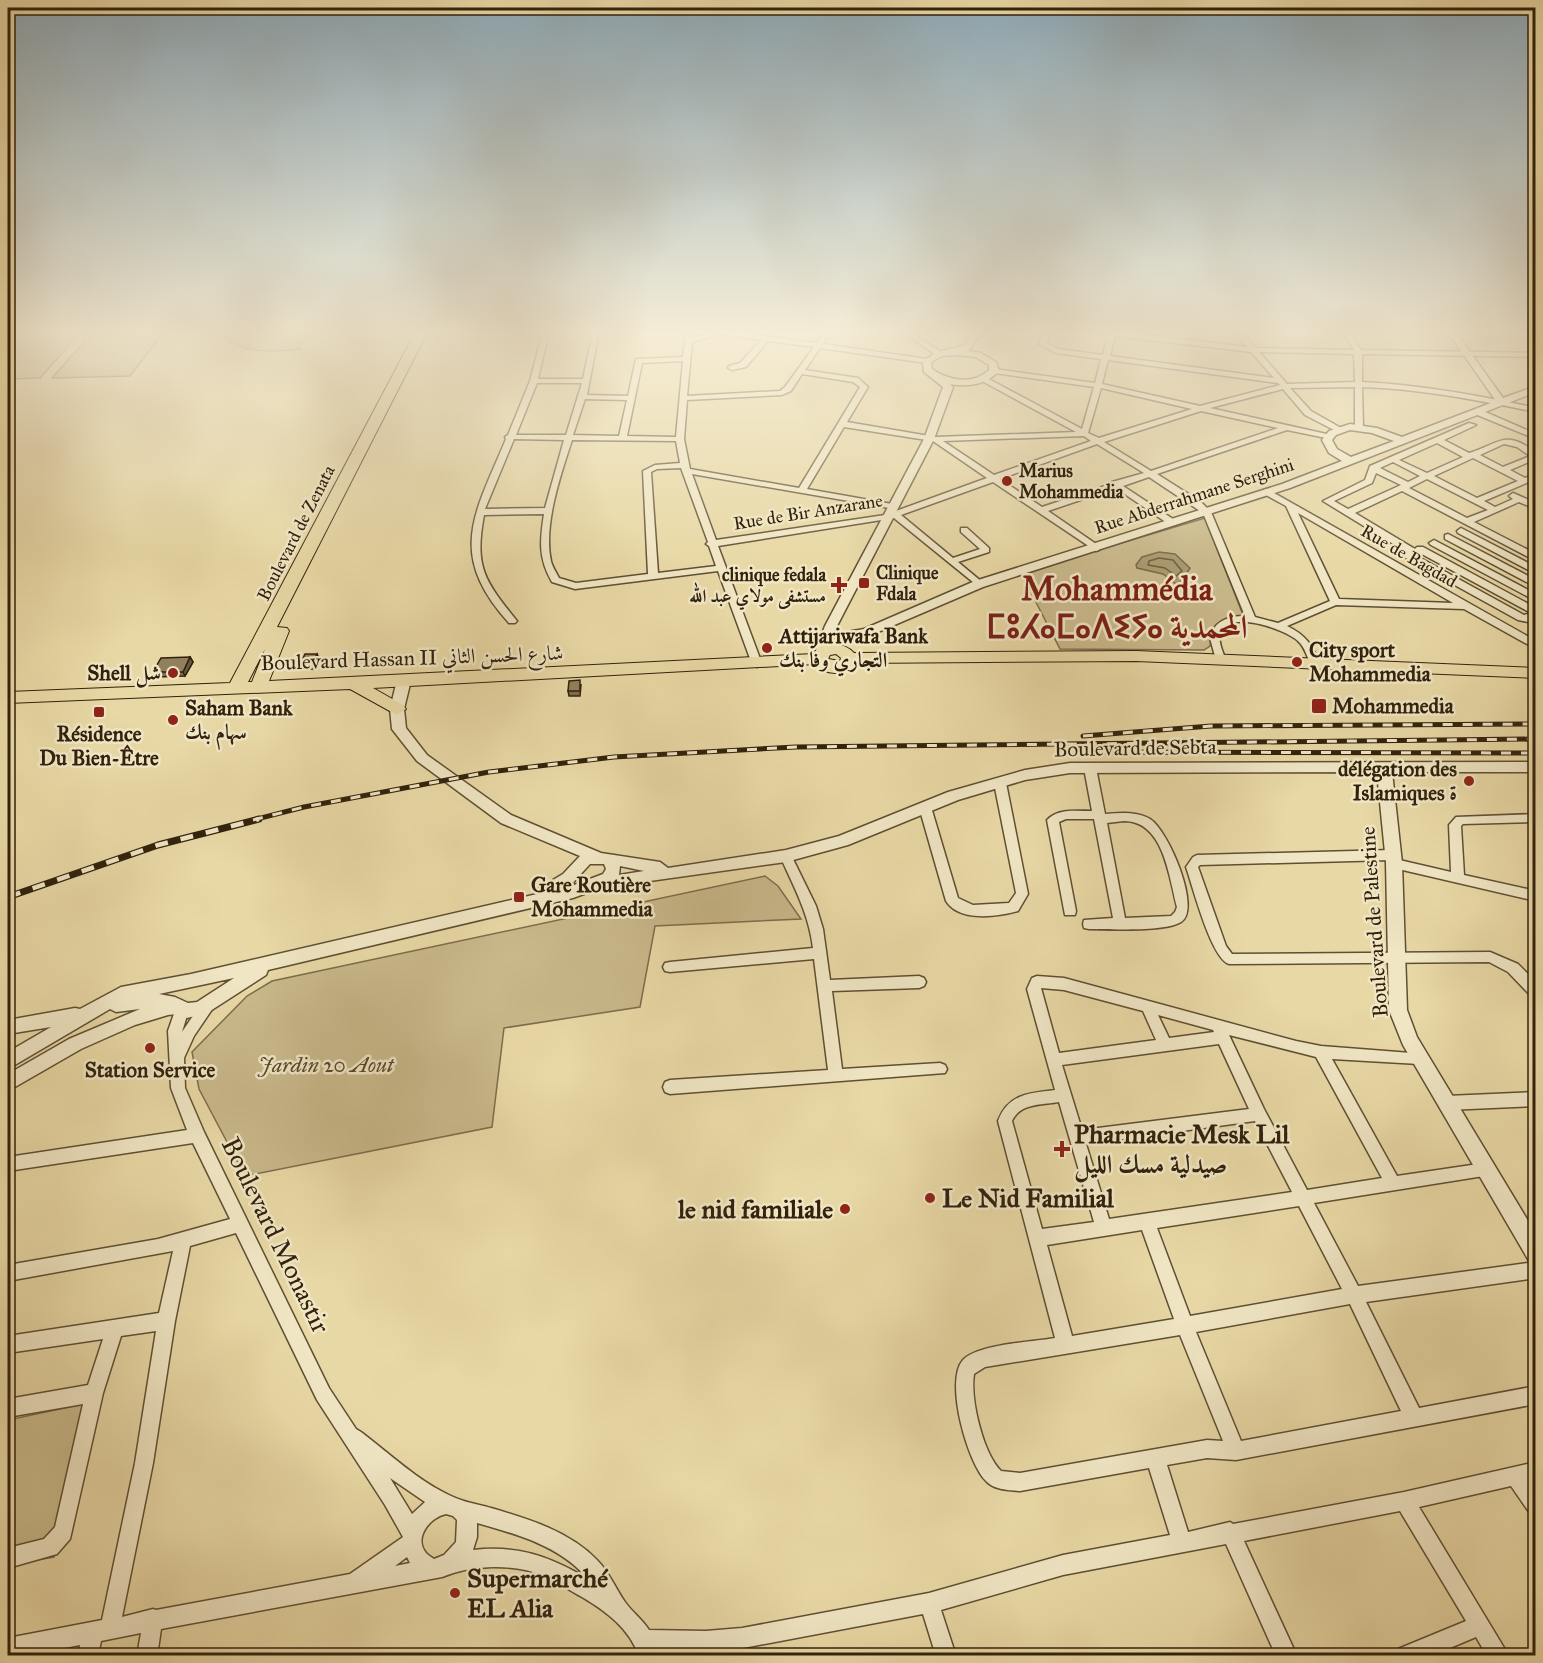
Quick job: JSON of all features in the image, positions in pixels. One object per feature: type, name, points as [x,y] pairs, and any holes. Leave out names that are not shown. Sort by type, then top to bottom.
[{"type":"main road","name":"Boulevard de Zenata","points":[[321,540],[384,409]]},
{"type":"main road","name":"Boulevard de Zenata","points":[[236,688],[257,665],[390,409]]},
{"type":"main road","name":"Boulevard Hassan II شارع الحسن الثاني","points":[[8,698],[757,664],[820,656],[824,665],[838,668],[847,664],[845,649]]},
{"type":"main road","points":[[845,649],[1220,658],[1536,673]]},
{"type":"main road","name":"Boulevard de Zenata","points":[[257,665],[258,687]]},
{"type":"main road","points":[[351,682],[397,709]]},
{"type":"street","points":[[512,621],[494,602],[480,577],[476,545],[480,512],[522,409]]},
{"type":"street","points":[[578,409],[548,511],[544,534],[546,559],[552,576],[562,584],[593,585],[654,575],[721,568]]},
{"type":"street","points":[[623,438],[628,409]]},
{"type":"street","points":[[683,409],[680,438],[685,468],[711,544],[757,664]]},
{"type":"street","points":[[802,490],[851,409]]},
{"type":"street","points":[[820,656],[828,632],[932,439],[942,409]]},
{"type":"street","points":[[1038,409],[1151,473],[1207,512],[1251,620]]},
{"type":"street","points":[[1084,434],[1090,409]]},
{"type":"street","name":"Rue de Bir Anzarane","points":[[711,544],[891,513],[1098,441],[1200,409]]},
{"type":"street","points":[[1205,409],[1328,437],[1338,430],[1359,428],[1382,432],[1402,441],[1486,409]]},
{"type":"street","points":[[1304,409],[1338,430]]},
{"type":"street","points":[[1359,409],[1359,428]]},
{"type":"street","points":[[1478,412],[1536,437]]},
{"type":"street","points":[[843,424],[932,439],[1084,434]]},
{"type":"street","points":[[1472,425],[1373,468],[1369,481],[1327,501],[1353,511],[1471,590],[1522,619],[1536,613]]},
{"type":"street","points":[[1040,511],[1287,427]]},
{"type":"street","points":[[509,437],[680,438]]},
{"type":"street","points":[[1328,437],[1328,444],[1333,451],[1350,461]]},
{"type":"street","points":[[932,439],[1096,548]]},
{"type":"street","points":[[1437,440],[1525,481]]},
{"type":"street","name":"Rue Abderrahmane Serghini","points":[[845,649],[867,632],[979,584],[1267,492],[1402,441]]},
{"type":"street","points":[[1353,511],[1425,475],[1506,441],[1520,445],[1535,456]]},
{"type":"street","points":[[1503,470],[1535,456]]},
{"type":"street","points":[[1392,459],[1495,510]]},
{"type":"street","points":[[654,575],[647,471],[655,467],[685,468],[802,490],[891,513],[979,584]]},
{"type":"street","points":[[1373,468],[1470,524],[1535,558]]},
{"type":"street","points":[[1477,501],[1536,476]]},
{"type":"street","points":[[1116,484],[1173,523]]},
{"type":"street","points":[[1502,490],[1536,507]]},
{"type":"street","name":"Rue de Bagdad","points":[[1267,492],[1536,646]]},
{"type":"street","points":[[1388,563],[1461,531],[1495,510],[1536,497]]},
{"type":"street","points":[[1290,506],[1335,602]]},
{"type":"street","points":[[480,512],[548,511]]},
{"type":"street","points":[[952,561],[986,549],[964,530]]},
{"type":"street","points":[[1461,531],[1536,571]]},
{"type":"street","points":[[1448,537],[1536,584]]},
{"type":"street","points":[[1434,543],[1536,598]]},
{"type":"street","points":[[1414,552],[1485,584],[1536,613]]},
{"type":"street","points":[[1471,590],[1535,558]]},
{"type":"street","points":[[1280,626],[1335,602],[1465,606]]},
{"type":"street","points":[[837,618],[845,649]]},
{"type":"street","points":[[1220,658],[1215,636],[1217,631],[1228,623],[1251,620],[1280,626],[1302,639],[1315,663]]},
{"type":"street","name":"Boulevard de Sebta","points":[[404,680],[397,709],[399,729],[405,740],[434,769],[506,819],[546,838],[602,859],[679,870]]},
{"type":"street","points":[[1090,768],[1120,923]]},
{"type":"street","name":"Boulevard de Sebta","points":[[525,902],[599,884],[679,870],[786,856],[843,841],[925,807],[999,783],[1050,770],[1090,768],[1536,768]]},
{"type":"street","name":"Boulevard de Palestine","points":[[1384,768],[1393,859],[1398,1010],[1409,1040],[1419,1058],[1536,1254]]},
{"type":"street","points":[[925,807],[952,901],[973,910],[1013,907],[1022,894],[999,783]]},
{"type":"street","points":[[1070,911],[1053,820],[1065,815],[1137,818],[1156,827],[1163,840],[1183,913],[1175,920],[1089,924]]},
{"type":"street","points":[[1458,878],[1455,825],[1460,820],[1536,818]]},
{"type":"street","name":"Boulevard de Sebta","points":[[546,838],[567,854],[576,870]]},
{"type":"street","points":[[786,856],[815,918],[836,1076]]},
{"type":"street","points":[[8,1023],[122,994],[197,980],[525,902],[549,890],[576,870],[584,860],[602,859],[613,872],[599,884],[584,883],[576,870]]},
{"type":"street","points":[[1536,896],[1458,878],[1393,859],[1197,860],[1192,867],[1220,948],[1229,959],[1490,957],[1513,968],[1536,992]]},
{"type":"street","points":[[670,967],[820,953]]},
{"type":"street","points":[[8,1027],[135,1001],[161,1000],[194,1010],[253,973],[282,960]]},
{"type":"street","points":[[175,1060],[189,1032],[211,1001],[216,984],[197,980],[178,993],[179,1007]]},
{"type":"street","points":[[825,986],[919,982]]},
{"type":"street","points":[[1104,1229],[1063,1095],[1034,989],[1037,982],[1064,984],[1148,1008],[1221,1033],[1321,1052],[1419,1058]]},
{"type":"street","points":[[8,1061],[122,994]]},
{"type":"street","points":[[8,1083],[112,1026],[155,1011],[179,1007]]},
{"type":"street","name":"Boulevard Monastir","points":[[179,1007],[175,1060],[178,1088],[197,1135],[343,1428],[393,1497],[413,1539]]},
{"type":"street","points":[[1148,1008],[1165,1044]]},
{"type":"street","points":[[26,1025],[29,1031],[29,1047]]},
{"type":"street","points":[[1054,1060],[1165,1044],[1221,1033]]},
{"type":"street","points":[[1221,1033],[1259,1114],[1354,1294],[1414,1418]]},
{"type":"street","points":[[1321,1052],[1392,1182]]},
{"type":"street","points":[[670,1087],[940,1069]]},
{"type":"street","points":[[1063,1095],[1018,1104],[1006,1111],[1005,1121],[1066,1346]]},
{"type":"street","points":[[1447,1103],[1536,1099]]},
{"type":"street","points":[[1078,1138],[1259,1114]]},
{"type":"street","points":[[8,1164],[197,1135]]},
{"type":"street","points":[[1038,1238],[1392,1182],[1485,1170]]},
{"type":"street","points":[[1147,1222],[1185,1326],[1236,1450]]},
{"type":"street","points":[[8,1273],[183,1240],[240,1224]]},
{"type":"street","points":[[88,1656],[101,1629],[144,1463],[165,1321],[183,1240]]},
{"type":"street","points":[[1536,1270],[1354,1294],[1185,1326],[984,1358],[966,1371],[966,1401],[986,1469],[994,1477],[1020,1482],[1156,1460],[1207,1449],[1236,1450],[1536,1395]]},
{"type":"street","points":[[8,1344],[165,1321]]},
{"type":"street","points":[[8,1558],[50,1547],[63,1532],[94,1393],[114,1330]]},
{"type":"street","points":[[8,1408],[94,1393]]},
{"type":"street","name":"Boulevard Monastir","points":[[343,1428],[404,1478],[454,1507],[512,1523],[547,1537],[571,1550],[607,1584],[617,1606]]},
{"type":"street","points":[[1156,1460],[1182,1543]]},
{"type":"street","points":[[647,1648],[742,1638],[929,1602],[1063,1565],[1404,1501],[1536,1471]]},
{"type":"street","points":[[1514,1475],[1536,1505]]},
{"type":"street","points":[[1404,1501],[1499,1656]]},
{"type":"street","points":[[8,1648],[27,1650],[101,1629],[430,1568],[442,1568],[452,1562],[466,1542],[469,1529],[454,1507],[433,1507],[422,1516],[413,1539],[414,1554],[421,1563],[430,1568]]},
{"type":"street","points":[[1230,1533],[1287,1656]]},
{"type":"street","points":[[352,1583],[413,1539]]},
{"type":"street","name":"Boulevard Monastir","points":[[452,1562],[487,1556],[530,1562],[550,1569],[617,1606],[632,1620],[647,1648]]},
{"type":"street","points":[[929,1602],[946,1656]]},
{"type":"street","points":[[147,1656],[153,1619]]},
{"type":"street","points":[[1405,1656],[1479,1626]]},
{"type":"street","points":[[707,1656],[742,1638]]},
{"type":"green space","points":[[1205,518],[1243,615],[1220,624],[1213,633],[1210,646],[1204,650],[1060,649],[1021,573]]},
{"type":"green space","name":"Jardin 20 Aout","points":[[765,876],[778,886],[801,919],[655,926],[640,1007],[504,1028],[492,1127],[245,1176],[199,1089],[192,1052],[247,996],[272,981]]},
{"type":"green space","points":[[88,1403],[54,1557],[8,1565],[8,1420]]},
{"type":"water","points":[[1159,552],[1175,554],[1190,568],[1181,582],[1183,585],[1176,584],[1163,574],[1137,568],[1136,565],[1142,557]]},
{"type":"building","points":[[305,654],[317,654],[312,664],[300,664]]},
{"type":"building","points":[[190,657],[183,672],[153,672],[161,658]]},
{"type":"building","points":[[580,680],[580,691],[568,691],[569,681]]},
{"type":"railway","points":[[1083,736],[1211,726],[1536,724]]},
{"type":"railway","points":[[253,820],[304,807],[489,772],[614,757],[796,747],[1536,739]]},
{"type":"railway","points":[[1101,752],[1536,753]]},
{"type":"railway","points":[[8,897],[158,845],[259,819]]},
{"type":"place","name":"Marius Mohammedia","points":[[1007,481]]},
{"type":"place","name":"Clinique Fdala","points":[[864,583]]},
{"type":"place","name":"clinique fedala مستشفى مولاي عبد الله","points":[[839,585]]},
{"type":"place","name":"Attijariwafa Bank التجاري وفا بنك","points":[[767,648]]},
{"type":"place","name":"City sport Mohammedia","points":[[1297,662]]},
{"type":"place","name":"Shell شل","points":[[173,673]]},
{"type":"place","name":"Mohammedia","points":[[1319,706]]},
{"type":"place","name":"Résidence Du Bien-Être","points":[[99,712]]},
{"type":"place","name":"Saham Bank سهام بنك","points":[[173,720]]},
{"type":"place","name":"délégation des Islamiques ة","points":[[1469,781]]},
{"type":"place","name":"Gare Routière Mohammedia","points":[[519,897]]},
{"type":"place","name":"Station Service","points":[[150,1048]]},
{"type":"place","name":"Pharmacie Mesk Lil صيدلية مسك الليل","points":[[1062,1149]]},
{"type":"place","name":"Le Nid Familial","points":[[930,1198]]},
{"type":"place","name":"le nid familiale","points":[[845,1209]]},
{"type":"place","name":"Supermarché EL Alia","points":[[455,1593]]},
{"type":"district","name":"Mohammédia ⵎⵓⵃⴰⵎⴰⴷⵉⵢⴰ المحمدية","points":[[1117,608]]}]
